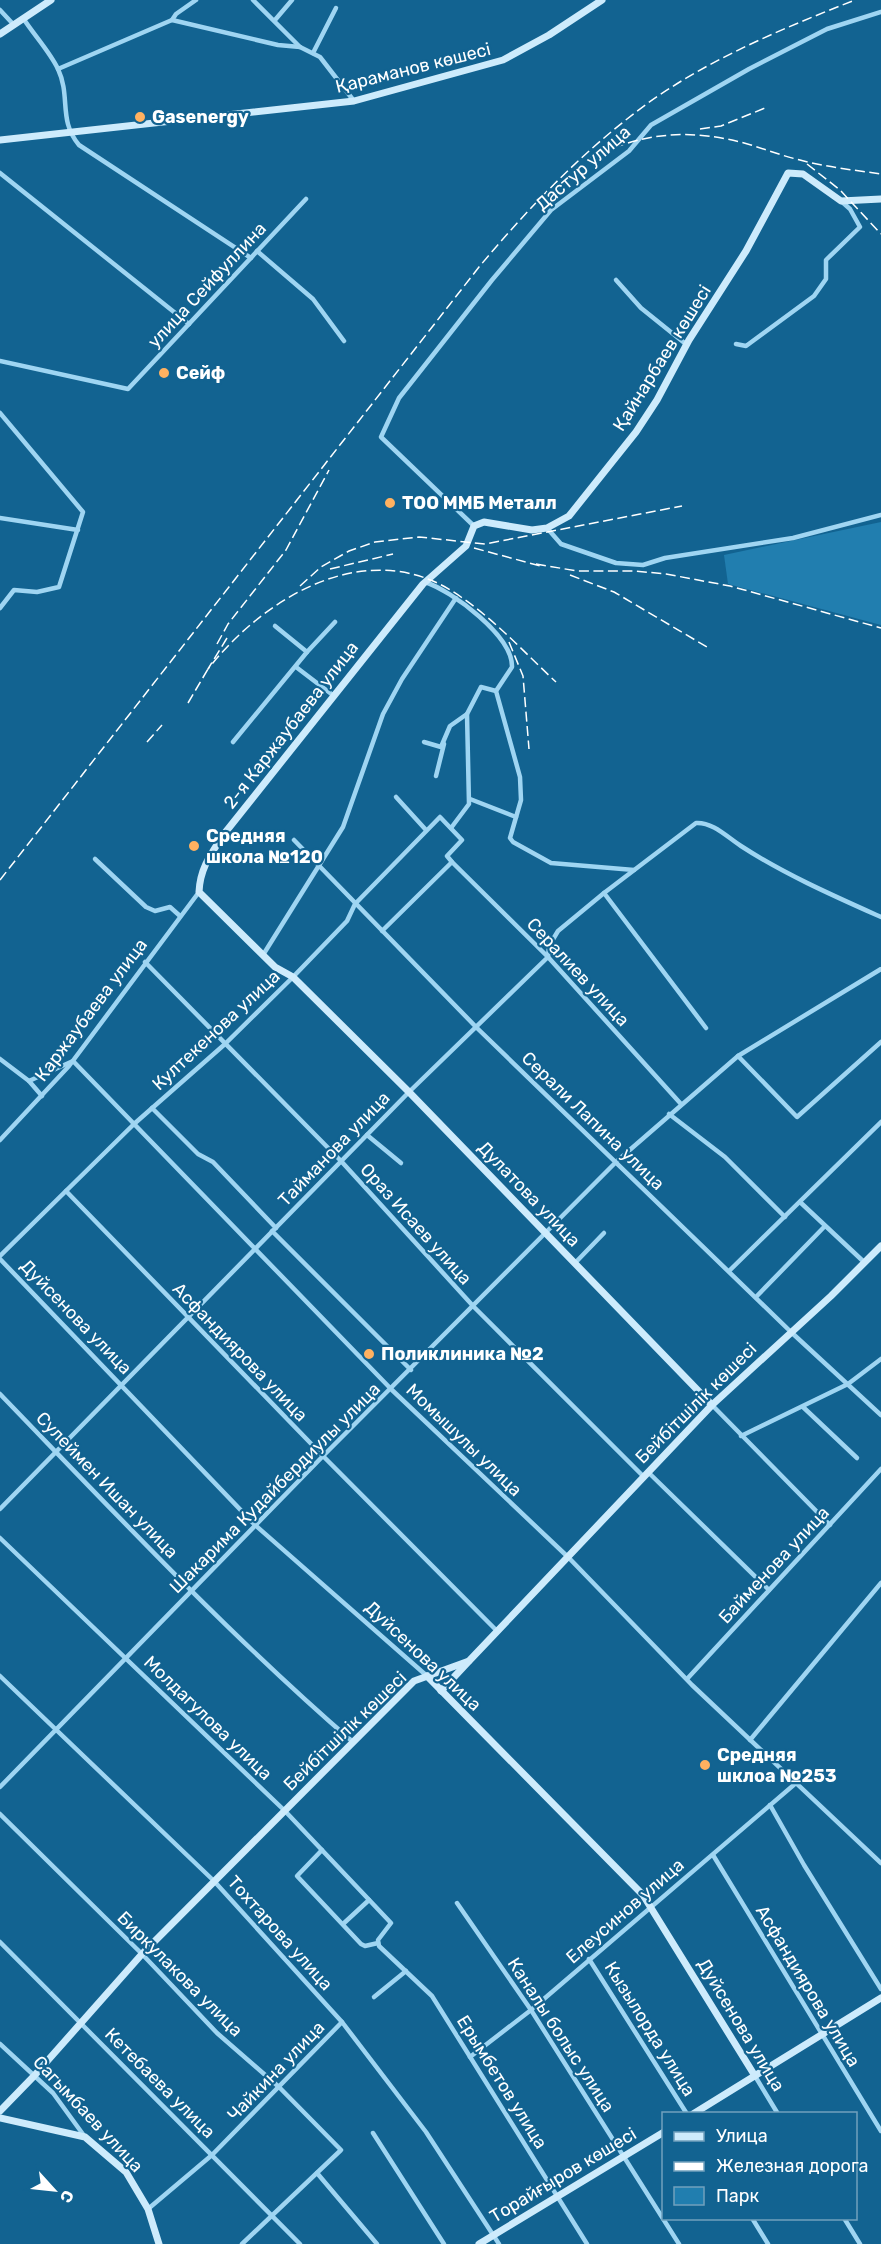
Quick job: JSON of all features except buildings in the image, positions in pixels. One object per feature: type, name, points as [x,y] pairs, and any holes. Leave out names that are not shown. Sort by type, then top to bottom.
[{"type":"street","points":[[0,34],[51,0]]},
{"type":"street","points":[[58,69],[172,20],[176,14],[196,0]]},
{"type":"street","points":[[254,0],[300,46],[313,53],[334,73],[354,101]]},
{"type":"street","points":[[275,20],[292,0]]},
{"type":"street","name":"Қараманов көшесі","points":[[0,140],[354,101],[473,71],[503,60],[539,41],[597,1]]},
{"type":"street","points":[[313,53],[336,8]]},
{"type":"street","points":[[0,10],[14,24]]},
{"type":"street","name":"Дастур улица","points":[[474,526],[381,437],[399,398],[492,280],[551,210],[629,151],[651,125],[748,69],[827,28],[881,12]]},
{"type":"street","points":[[23,18],[58,69],[63,85],[68,132],[79,145],[251,258]]},
{"type":"street","points":[[172,20],[278,45],[300,46]]},
{"type":"street","points":[[0,173],[189,324]]},
{"type":"street","name":"Қайнарбаев көшесі","points":[[547,528],[569,516],[636,432],[746,251],[788,173],[803,174],[841,201]]},
{"type":"street","name":"улица Сейфуллина","points":[[0,361],[128,389],[306,199]]},
{"type":"street","points":[[841,201],[881,199]]},
{"type":"street","points":[[736,344],[746,346],[814,296],[826,279],[826,260],[860,227],[850,209],[841,201]]},
{"type":"street","points":[[257,251],[313,299],[344,341]]},
{"type":"street","points":[[616,280],[641,308],[687,345]]},
{"type":"street","points":[[0,413],[83,512],[59,587],[37,592],[14,590],[0,608]]},
{"type":"street","points":[[634,870],[551,863],[510,838],[521,801],[520,777],[496,691],[512,667],[508,650],[494,632],[456,598],[424,583],[466,546],[474,526],[484,522],[532,530],[547,528],[561,544],[616,563],[643,565],[674,556],[794,538],[881,515]]},
{"type":"street","points":[[0,518],[78,530]]},
{"type":"street","name":"2-я Каржаубаева улица","points":[[199,892],[204,865],[224,834],[424,583]]},
{"type":"street","points":[[263,955],[343,827],[383,714],[407,670],[456,598]]},
{"type":"street","points":[[233,742],[307,652],[335,622]]},
{"type":"street","points":[[276,626],[307,652]]},
{"type":"street","points":[[296,667],[334,696]]},
{"type":"street","points":[[436,776],[450,726],[467,714],[481,687],[496,691]]},
{"type":"street","points":[[382,931],[452,862],[447,856],[462,840],[451,828],[467,809],[470,799],[467,714]]},
{"type":"street","points":[[424,742],[441,747],[444,744]]},
{"type":"street","points":[[396,797],[426,830]]},
{"type":"street","points":[[470,799],[516,817]]},
{"type":"street","name":"Култекенова улица","points":[[0,1257],[134,1124],[225,1044],[293,977],[347,921],[355,903],[426,830],[440,817],[451,828]]},
{"type":"street","name":"Тайманова улица","points":[[0,1509],[409,1092],[548,957],[549,946],[558,931],[696,823],[717,830],[742,847],[841,899],[881,917]]},
{"type":"street","name":"Серали Лапина улица","points":[[294,840],[477,1028],[617,1161],[791,1332],[881,1414]]},
{"type":"street","points":[[95,859],[146,907],[155,911],[170,907],[180,916]]},
{"type":"street","name":"Сералиев улица","points":[[452,862],[548,957],[681,1104]]},
{"type":"street","name":"Каржаубаева улица","points":[[0,1140],[73,1061],[199,892]]},
{"type":"street","name":"Дулатова улица","points":[[199,892],[275,967],[293,977],[409,1092],[830,1525]]},
{"type":"street","points":[[604,893],[706,1028]]},
{"type":"street","name":"Ораз Исаев улица","points":[[145,962],[341,1161],[474,1307],[646,1475],[769,1590]]},
{"type":"street","name":"Шакарима Кудайбердиулы улица","points":[[0,1787],[323,1456],[617,1161],[738,1056],[881,969]]},
{"type":"street","points":[[738,1056],[797,1118],[881,1042]]},
{"type":"street","points":[[0,1059],[29,1081],[42,1096]]},
{"type":"street","points":[[29,1081],[73,1061]]},
{"type":"street","name":"Момышулы улица","points":[[73,1061],[392,1389],[569,1558],[687,1679],[881,1863]]},
{"type":"street","points":[[152,1108],[198,1155],[213,1162],[274,1230],[411,1370]]},
{"type":"street","points":[[669,1114],[693,1135],[725,1156],[785,1217]]},
{"type":"street","points":[[729,1271],[881,1122]]},
{"type":"street","points":[[367,1135],[401,1163]]},
{"type":"street","name":"Асфандиярова улица","points":[[66,1191],[187,1318],[497,1631]]},
{"type":"street","points":[[800,1202],[864,1263]]},
{"type":"street","points":[[756,1297],[825,1226]]},
{"type":"street","points":[[575,1263],[604,1233]]},
{"type":"street","name":"Бейбітшілік көшесі","points":[[0,2111],[142,1954],[414,1681],[469,1661],[712,1405],[881,1245]]},
{"type":"street","name":"Дуйсенова улица","points":[[0,1257],[255,1525],[427,1676],[650,1905],[777,2112]]},
{"type":"street","points":[[741,1436],[848,1384],[881,1359]]},
{"type":"street","name":"Сулеймен Ишан улица","points":[[0,1394],[190,1592],[291,1688],[353,1742]]},
{"type":"street","points":[[803,1407],[857,1458]]},
{"type":"street","name":"Байменова улица","points":[[687,1679],[881,1469]]},
{"type":"street","name":"Молдагулова улица","points":[[0,1538],[285,1811],[391,1923],[378,1943]]},
{"type":"street","points":[[750,1740],[881,1583]]},
{"type":"street","points":[[441,1691],[469,1661]]},
{"type":"street","name":"Тохтарова улица","points":[[0,1676],[214,1881],[342,2022],[426,2132],[495,2234],[499,2244]]},
{"type":"street","name":"Елеусинов улица","points":[[470,2057],[531,2010],[650,1905],[796,1783]]},
{"type":"street","points":[[770,1805],[804,1865],[881,1989]]},
{"type":"street","name":"Биркулакова улица","points":[[0,1814],[142,1954],[217,2033],[279,2088],[341,2150],[317,2173]]},
{"type":"street","points":[[322,1850],[297,1876],[365,1946],[378,1943]]},
{"type":"street","name":"Асфандиярова улица","points":[[712,1855],[881,2131]]},
{"type":"street","points":[[343,1924],[369,1900]]},
{"type":"street","name":"Каналы болыс улица","points":[[457,1903],[531,2010],[662,2217]]},
{"type":"street","name":"Кетебаева улица","points":[[0,1942],[272,2214],[297,2243]]},
{"type":"street","name":"Ерымбетов улица","points":[[378,1943],[432,1996],[587,2244]]},
{"type":"street","name":"Кызылорда улица","points":[[589,1959],[686,2112]]},
{"type":"street","points":[[374,1997],[406,1971]]},
{"type":"street","points":[[696,2112],[881,1998]]},
{"type":"street","name":"Чайкина улица","points":[[148,2209],[212,2156],[342,2022]]},
{"type":"street","name":"Сагымбаев улица","points":[[0,2044],[53,2093],[85,2137],[126,2172],[148,2209],[159,2244]]},
{"type":"street","points":[[0,2118],[85,2137]]},
{"type":"street","points":[[373,2133],[444,2244]]},
{"type":"street","name":"Торайғыров көшесі","points":[[479,2244],[662,2133]]},
{"type":"street","points":[[242,2244],[317,2173],[377,2244]]},
{"type":"street","name":"Каналы болыс улица","points":[[664,2220],[679,2244]]},
{"type":"street","points":[[753,2220],[768,2244]]},
{"type":"street","points":[[845,2220],[860,2244]]},
{"type":"green space","points":[[881,522],[881,625],[728,584],[724,555]]},
{"type":"railway","points":[[0,880],[479,267],[538,201],[580,159],[624,121],[672,87],[748,45],[855,0]]},
{"type":"railway","points":[[700,129],[721,126],[765,108]]},
{"type":"railway","points":[[588,160],[608,150],[648,138],[668,135],[709,136],[751,145],[787,157],[881,174]]},
{"type":"railway","points":[[807,164],[840,190],[881,234]]},
{"type":"railway","points":[[217,644],[228,624],[286,550],[329,470]]},
{"type":"railway","points":[[300,586],[321,567],[349,551],[375,542],[419,537],[485,544],[682,506]]},
{"type":"railway","points":[[474,548],[544,567]]},
{"type":"railway","points":[[330,569],[393,554]]},
{"type":"railway","points":[[536,564],[577,571],[635,571],[666,574],[730,586],[881,628]]},
{"type":"railway","points":[[227,638],[208,669],[232,642],[260,617],[291,596],[323,581],[357,572],[392,571],[427,579],[461,597],[499,627],[556,682]]},
{"type":"railway","points":[[570,575],[614,592],[707,647]]},
{"type":"railway","points":[[509,642],[523,676],[529,749]]},
{"type":"railway","points":[[188,703],[208,669]]},
{"type":"railway","points":[[147,742],[162,725]]},
{"type":"place","name":"Gasenergy","points":[[140,117]]},
{"type":"place","name":"Сейф","points":[[164,373]]},
{"type":"place","name":"ТОО ММБ Металл","points":[[390,503]]},
{"type":"place","name":"Средняя школа №120","points":[[194,846]]},
{"type":"place","name":"Поликлиника №2","points":[[369,1354]]},
{"type":"place","name":"Средняя шклоа №253","points":[[705,1765]]}]
